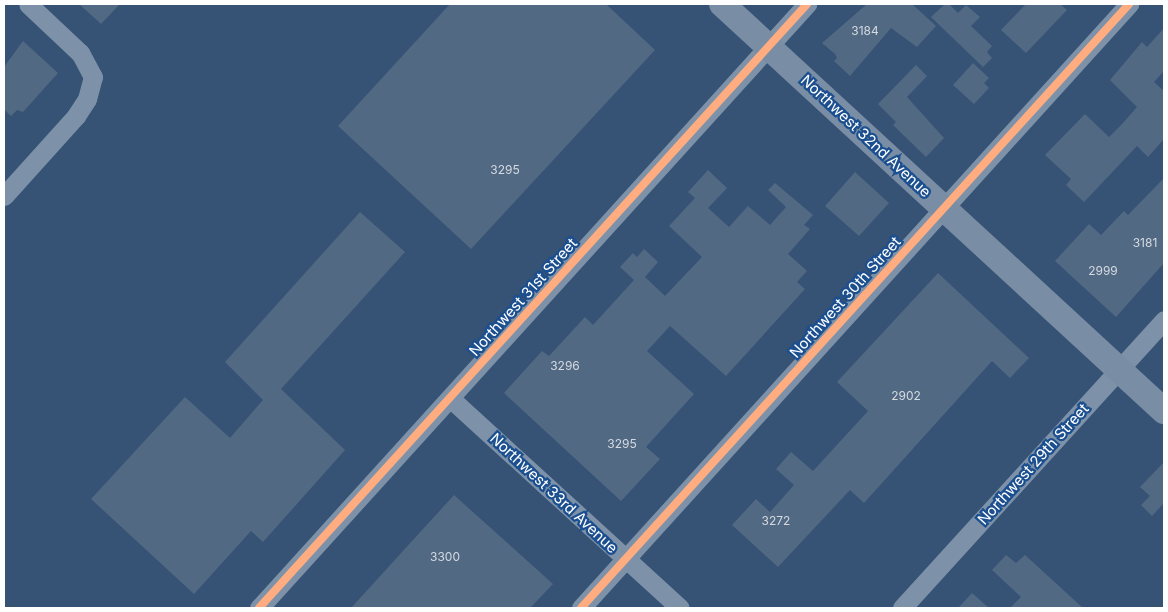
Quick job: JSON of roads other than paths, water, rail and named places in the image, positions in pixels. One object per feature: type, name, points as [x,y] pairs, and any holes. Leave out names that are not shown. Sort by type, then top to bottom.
[{"type":"main road","name":"Northwest 32nd Avenue","points":[[722,4],[1164,411]]},
{"type":"street","points":[[4,196],[76,116],[87,99],[93,77],[80,53],[28,4]]},
{"type":"street","name":"Northwest 31st Street","points":[[260,608],[807,4]]},
{"type":"street","name":"Northwest 30th Street","points":[[581,608],[1130,4]]},
{"type":"street","name":"Northwest 29th Street","points":[[902,608],[1164,320]]},
{"type":"street","name":"Northwest 33rd Avenue","points":[[450,398],[680,608]]}]
